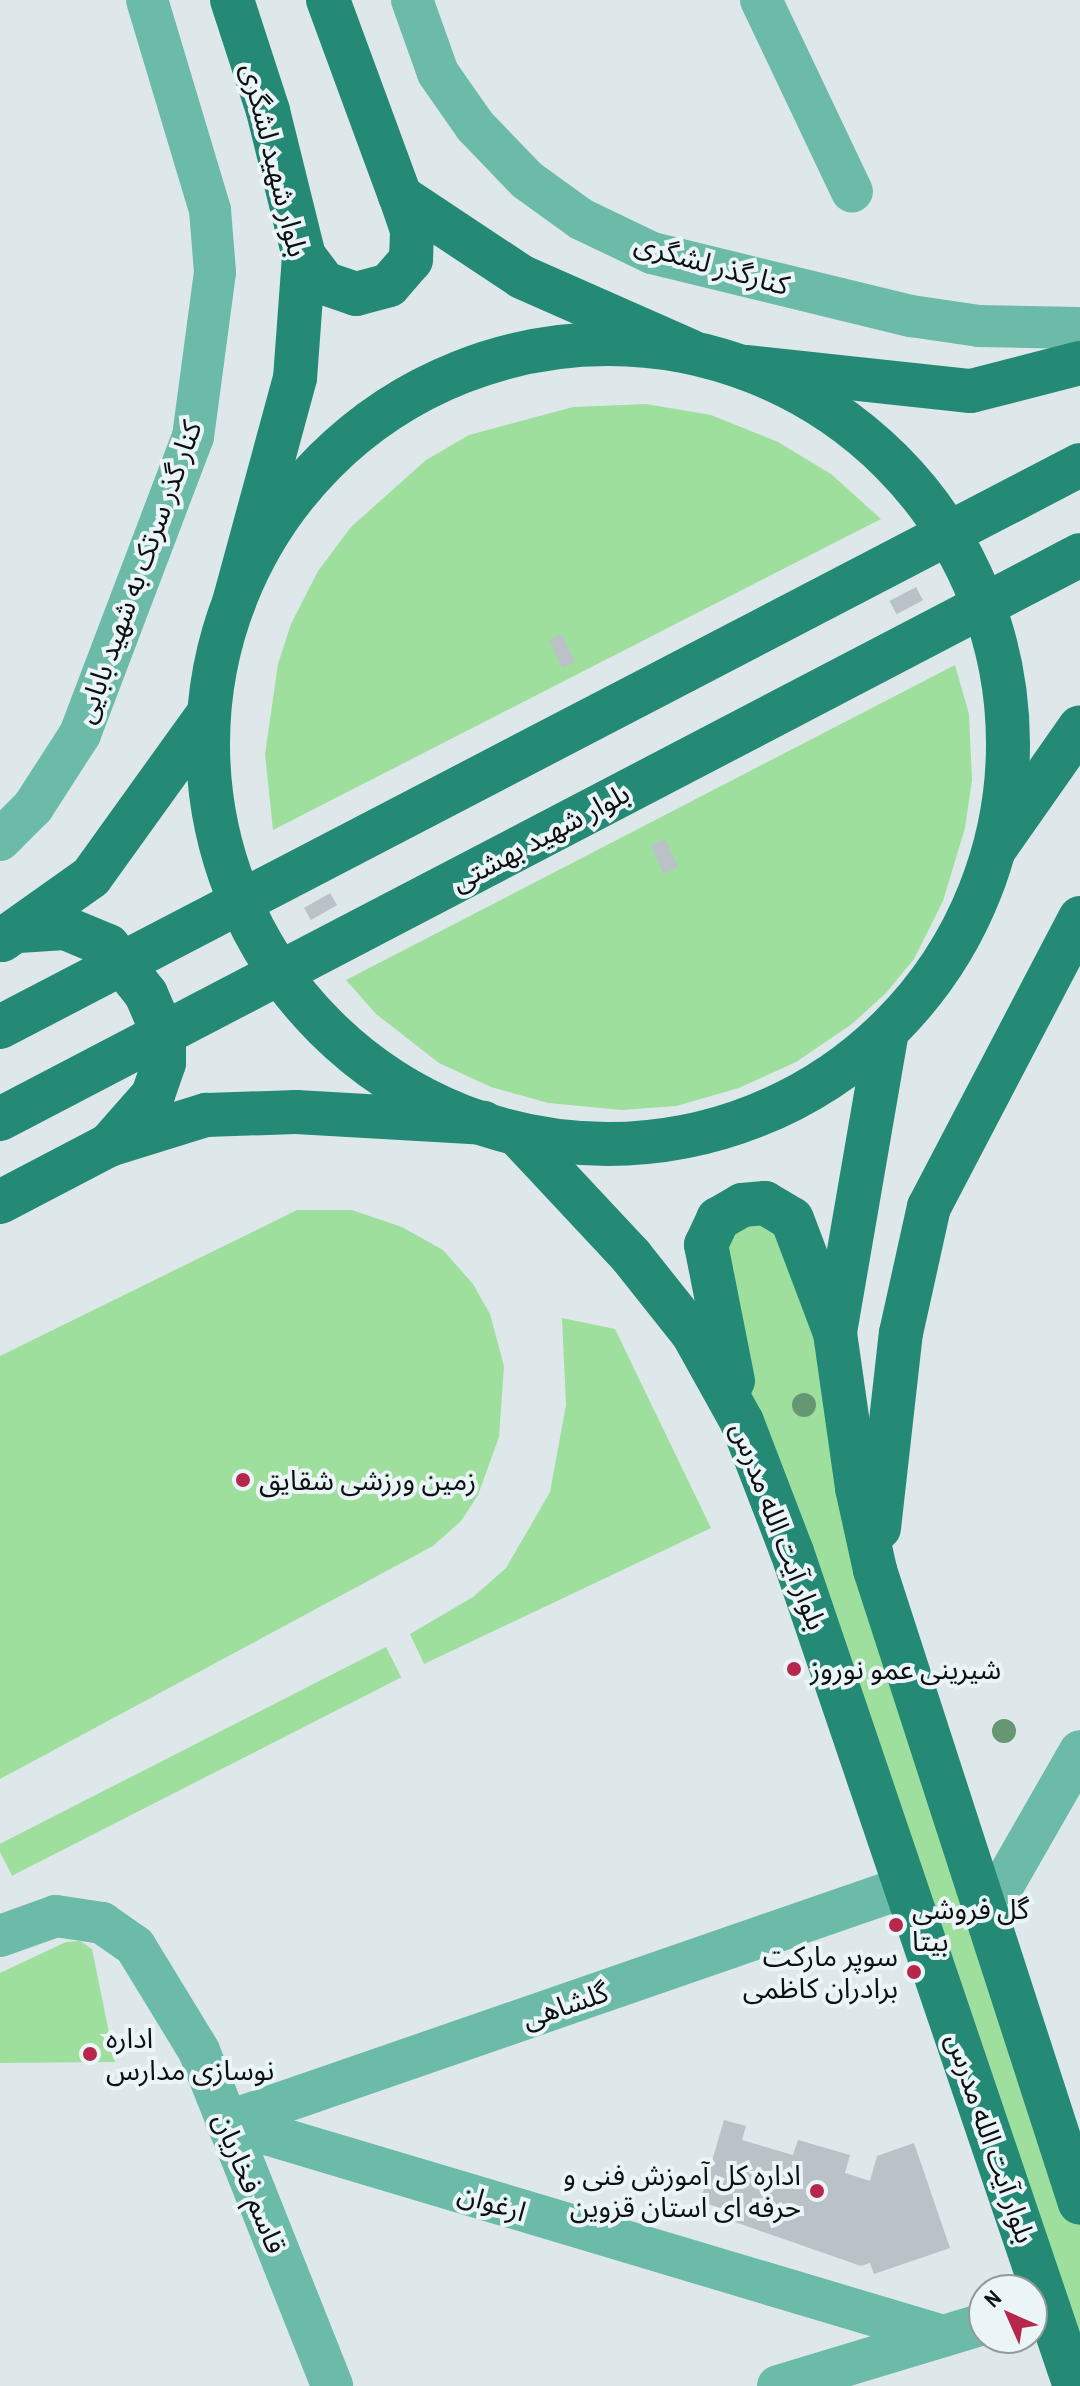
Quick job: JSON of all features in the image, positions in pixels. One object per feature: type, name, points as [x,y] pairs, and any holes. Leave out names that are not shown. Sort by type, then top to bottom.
[{"type":"main road","name":"بلوار شهید لشگری","points":[[232,0],[268,111],[304,256],[295,378],[234,602]]},
{"type":"main road","points":[[304,256],[324,283],[356,294],[389,285],[411,260],[412,230],[328,0]]},
{"type":"main road","points":[[400,196],[522,277],[690,351],[746,367],[971,391],[1080,363]]},
{"type":"main road","points":[[500,1129],[403,1092],[337,1044],[280,976],[218,855],[208,791],[208,714],[234,602],[289,503],[343,443],[407,396],[467,369],[551,345],[613,344],[690,351]]},
{"type":"main road","points":[[0,1202],[109,1145],[206,1115],[296,1112],[500,1129],[605,1146],[708,1132],[804,1094],[887,1031],[938,972],[978,903],[996,847],[1014,759],[1007,671],[970,568],[933,507],[887,457],[826,409],[746,367]]},
{"type":"main road","points":[[0,1027],[1080,465]]},
{"type":"main road","name":"بلوار شهید بهشتی","points":[[0,1119],[1080,555]]},
{"type":"main road","points":[[9,936],[91,877],[208,714]]},
{"type":"main road","points":[[996,847],[1080,727]]},
{"type":"main road","points":[[875,1570],[901,1333],[929,1207],[1080,918]]},
{"type":"main road","points":[[9,936],[65,928],[108,946],[146,994],[164,1036],[164,1063],[153,1095],[109,1145]]},
{"type":"main road","points":[[835,1333],[887,1031]]},
{"type":"main road","name":"بلوار آیت الله مدرس","points":[[500,1129],[631,1256],[693,1334],[742,1422],[792,1552],[905,1887],[1029,2274]]},
{"type":"main road","points":[[742,1422],[706,1245],[718,1219],[742,1205],[765,1203],[792,1219],[835,1333],[857,1488],[875,1570],[1080,2203]]},
{"type":"main road","name":"بلوار آیت الله مدرس","points":[[1048,2325],[1075,2386]]},
{"type":"street","name":"کنار گذر سرتک به شهید بابایی","points":[[0,840],[33,807],[80,734],[193,437],[215,272],[210,210],[147,0]]},
{"type":"street","name":"کنارگذر لشگری","points":[[412,0],[438,73],[475,126],[527,180],[581,219],[652,253],[911,316],[979,326],[1080,328]]},
{"type":"street","points":[[761,0],[852,192]]},
{"type":"street","points":[[985,1917],[1080,1751]]},
{"type":"street","name":"گلشاهی","points":[[226,2122],[905,1887]]},
{"type":"street","name":"قاسم فخاریان","points":[[0,1936],[56,1916],[102,1923],[135,1946],[199,2051],[332,2386]]},
{"type":"street","name":"ارغوان","points":[[226,2122],[943,2336]]},
{"type":"street","points":[[778,2386],[968,2329]]},
{"type":"green space","points":[[646,404],[711,415],[778,442],[831,474],[881,519],[273,830],[265,754],[278,664],[291,624],[318,571],[351,527],[426,460],[469,435],[573,407]]},
{"type":"green space","points":[[955,665],[969,714],[972,780],[965,828],[943,901],[914,959],[886,993],[852,1024],[796,1062],[739,1088],[676,1106],[622,1110],[548,1103],[491,1087],[439,1063],[376,1014],[346,980]]},
{"type":"green space","points":[[779,1207],[857,1488],[1080,2203],[1080,2386],[1048,2295],[1048,2274],[1041,2274],[742,1422],[711,1230]]},
{"type":"green space","name":"زمین ورزشی شقایق","points":[[297,1210],[352,1210],[402,1227],[443,1250],[473,1284],[490,1314],[504,1366],[499,1437],[478,1495],[461,1521],[433,1546],[0,1779],[0,1356]]},
{"type":"green space","points":[[562,1318],[615,1329],[711,1528],[424,1664],[410,1634],[473,1597],[506,1568],[550,1492],[566,1405]]},
{"type":"green space","points":[[386,1647],[401,1677],[12,1876],[0,1852],[0,1844]]},
{"type":"green space","points":[[80,1941],[92,1949],[115,2062],[0,2063],[0,1973],[66,1942]]},
{"type":"building","points":[[916,587],[923,600],[897,614],[890,601]]},
{"type":"building","points":[[562,634],[575,662],[562,668],[549,640]]},
{"type":"building","points":[[665,839],[678,867],[664,874],[650,846]]},
{"type":"building","points":[[330,893],[337,905],[311,920],[304,908]]},
{"type":"building","name":"اداره کل آموزش فنی و حرفه ای استان قزوین","points":[[724,2120],[746,2126],[742,2140],[793,2155],[798,2140],[850,2155],[845,2173],[870,2181],[877,2156],[914,2143],[950,2248],[874,2274],[870,2263],[861,2266],[732,2221],[731,2211],[700,2202]]},
{"type":"place","name":"زمین ورزشی شقایق","points":[[243,1480]]},
{"type":"place","name":"شیرینی عمو نوروز","points":[[794,1669]]},
{"type":"place","name":"گل فروشی بیتا","points":[[896,1925]]},
{"type":"place","name":"سوپر مارکت برادران کاظمی","points":[[914,1972]]},
{"type":"place","name":"اداره نوسازی مدارس","points":[[90,2054]]},
{"type":"place","name":"اداره کل آموزش فنی و حرفه ای استان قزوین","points":[[817,2191]]}]
